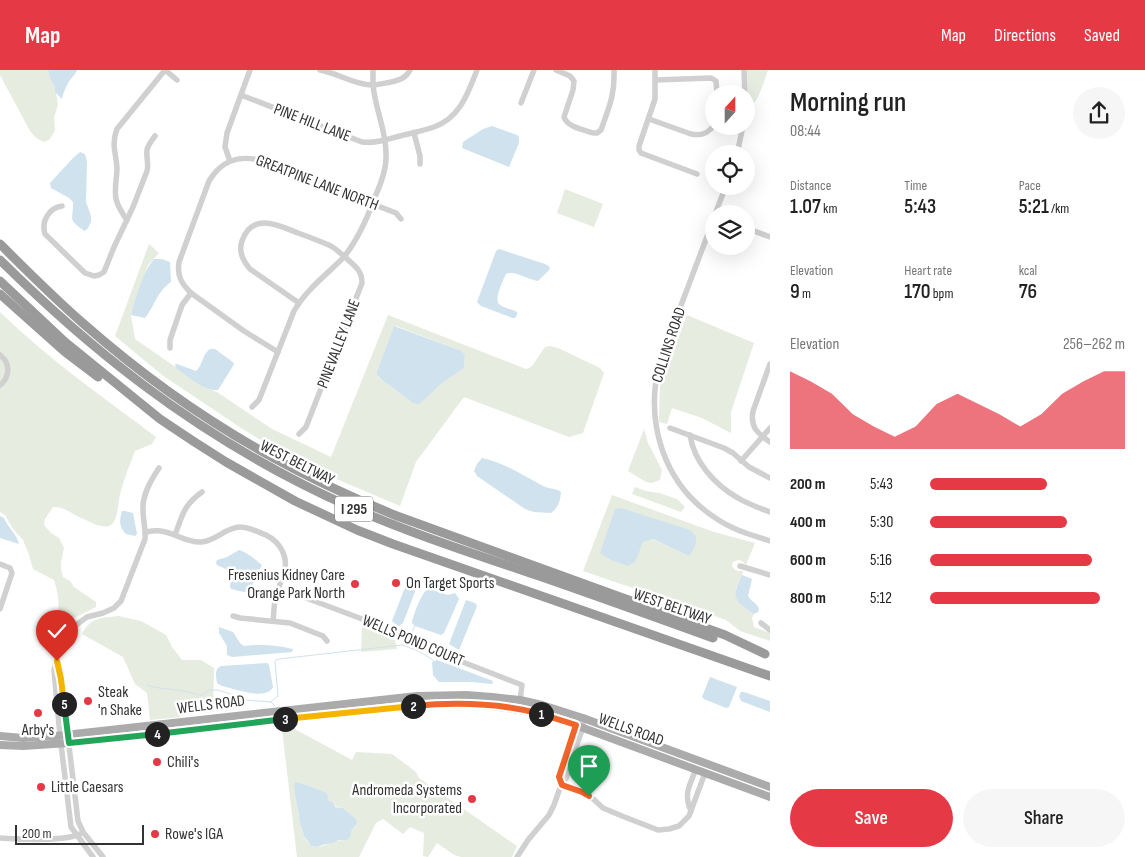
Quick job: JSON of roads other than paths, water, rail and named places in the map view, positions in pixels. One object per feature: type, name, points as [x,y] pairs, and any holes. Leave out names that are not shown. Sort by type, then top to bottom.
[{"type":"highway","points":[[0,244],[65,307],[126,359],[234,435],[275,458],[325,484],[397,516],[725,635],[767,655]]},
{"type":"highway","name":"WEST BELTWAY","points":[[0,260],[72,327],[134,378],[214,434],[304,485],[363,513],[415,534],[767,655]]},
{"type":"highway","name":"WEST BELTWAY","points":[[0,281],[65,342],[160,419],[218,457],[295,501],[357,530],[393,544],[770,676]]},
{"type":"highway","points":[[0,294],[65,352],[120,394],[160,419]]},
{"type":"main road","name":"WELLS ROAD","points":[[0,745],[23,746],[64,739],[417,696],[492,696],[520,700],[563,711],[770,787]]},
{"type":"main road","points":[[344,713],[352,708],[372,706],[379,700]]},
{"type":"main road","name":"WELLS ROAD","points":[[0,736],[64,739],[415,705],[465,703],[493,705],[531,711],[579,726],[770,797]]},
{"type":"main road","points":[[701,771],[704,763]]},
{"type":"street","points":[[127,220],[119,209],[116,199],[117,166],[113,146],[114,136],[117,129],[165,70],[177,80]]},
{"type":"street","points":[[250,70],[225,139],[225,147],[230,161],[220,167],[209,181],[179,262],[178,270],[184,285],[191,293],[244,331],[278,352]]},
{"type":"street","points":[[320,70],[361,84],[373,85],[400,80],[410,70]]},
{"type":"street","points":[[252,407],[259,400],[291,318],[299,303],[344,256],[358,236],[382,180],[386,153],[373,85],[374,70]]},
{"type":"street","name":"PINE HILL LANE","points":[[241,95],[362,142],[373,143],[434,128],[444,123],[463,104],[477,70]]},
{"type":"street","points":[[521,103],[534,70]]},
{"type":"street","points":[[556,70],[570,76],[574,81],[564,120],[568,124],[597,133],[601,130],[612,100],[614,70]]},
{"type":"street","points":[[656,70],[655,99],[639,150],[641,153],[697,174]]},
{"type":"street","points":[[744,70],[745,85]]},
{"type":"street","points":[[656,80],[711,78],[716,82],[716,85]]},
{"type":"street","points":[[649,118],[697,136],[705,134]]},
{"type":"street","points":[[414,133],[420,156],[420,164]]},
{"type":"street","points":[[62,206],[56,207],[46,218],[43,223],[45,234],[85,273],[94,276],[99,275],[104,272],[134,207],[147,171],[147,151],[156,136]]},
{"type":"street","name":"GREATPINE LANE NORTH","points":[[230,161],[240,158],[260,160],[396,213],[401,219]]},
{"type":"street","name":"PINEVALLEY LANE","points":[[299,303],[250,269],[244,262],[240,248],[244,235],[255,225],[262,223],[275,224],[330,246],[357,267],[362,278],[362,283],[306,427],[300,434]]},
{"type":"street","points":[[755,231],[770,237]]},
{"type":"street","name":"COLLINS ROAD","points":[[705,242],[656,374],[654,405],[660,445],[679,484],[691,498],[726,524],[770,541]]},
{"type":"street","points":[[170,348],[170,340],[182,306],[191,293]]},
{"type":"street","points":[[0,355],[6,362],[8,370],[7,377],[0,385]]},
{"type":"street","points":[[770,364],[752,417],[754,429],[770,442]]},
{"type":"street","points":[[670,428],[724,448],[749,467],[770,478]]},
{"type":"street","points":[[741,461],[770,428]]},
{"type":"street","points":[[690,435],[695,454],[706,471],[721,486],[739,499],[770,512]]},
{"type":"street","points":[[103,857],[72,827],[64,739],[54,670],[65,637],[76,625],[87,618],[114,608],[121,601],[145,539],[143,505],[151,482],[159,468]]},
{"type":"street","points":[[175,535],[184,510],[202,492]]},
{"type":"street","points":[[146,532],[158,530],[190,541],[201,542],[212,539],[227,530],[240,527],[253,530],[277,542],[284,555],[286,567],[276,596],[273,621]]},
{"type":"street","points":[[0,564],[10,568],[12,573],[0,609]]},
{"type":"street","points":[[740,566],[770,575]]},
{"type":"street","name":"WELLS POND COURT","points":[[290,592],[421,641],[460,661],[522,685],[520,700]]},
{"type":"street","points":[[233,616],[295,624],[323,636],[327,641]]},
{"type":"street","points":[[761,623],[770,630]]},
{"type":"street","points":[[517,857],[548,814],[558,796],[562,785],[559,777],[583,718]]},
{"type":"street","points":[[562,785],[583,792],[603,808],[658,830],[669,829],[679,826],[687,818],[691,810],[701,771]]},
{"type":"street","points":[[691,810],[687,794],[701,771]]},
{"type":"street","points":[[0,838],[22,840],[64,838],[80,833]]},
{"type":"street","points":[[80,833],[93,857]]},
{"type":"water","points":[[48,70],[77,70],[67,85],[62,99],[55,92],[55,87],[50,79]]},
{"type":"water","points":[[492,126],[519,137],[519,143],[509,167],[462,148],[463,142],[483,129]]},
{"type":"water","points":[[80,152],[85,154],[87,162],[86,202],[91,216],[91,222],[85,231],[73,221],[73,202],[51,188],[50,183]]},
{"type":"water","points":[[499,249],[550,267],[538,281],[513,273],[506,274],[499,289],[498,302],[503,307],[517,312],[515,318],[481,306],[477,302],[496,251]]},
{"type":"water","points":[[154,259],[170,262],[171,282],[159,295],[145,318],[131,315],[143,278]]},
{"type":"water","points":[[394,326],[462,351],[465,355],[464,368],[441,384],[420,404],[413,403],[377,375]]},
{"type":"water","points":[[210,349],[215,349],[234,363],[218,390],[212,390],[196,382],[176,368],[175,364],[196,371],[205,354]]},
{"type":"water","points":[[482,458],[506,466],[543,486],[561,492],[560,501],[554,511],[551,513],[534,512],[525,509],[477,476],[474,471]]},
{"type":"water","points":[[621,508],[690,530],[696,536],[696,544],[689,556],[653,539],[643,542],[635,562],[628,566],[611,560],[600,553],[615,509]]},
{"type":"water","points":[[122,511],[133,513],[137,534],[135,536],[126,534],[122,529],[120,521]]},
{"type":"water","points":[[0,516],[4,518],[19,544],[0,538]]},
{"type":"water","points":[[239,550],[262,565],[248,593],[231,589],[232,575],[228,570],[216,563],[217,560]]},
{"type":"water","points":[[742,575],[752,579],[748,596],[759,609],[754,614],[742,606],[736,598],[736,589]]},
{"type":"water","points":[[409,577],[415,577],[420,580],[403,623],[399,626],[392,621]]},
{"type":"water","points":[[427,589],[448,595],[455,593],[459,599],[444,633],[441,635],[415,626],[412,623],[418,605]]},
{"type":"water","points":[[466,600],[475,603],[477,606],[459,650],[449,644]]},
{"type":"water","points":[[219,627],[233,632],[244,646],[269,645],[293,649],[292,652],[232,657],[227,655],[227,646],[219,633]]},
{"type":"water","points":[[437,660],[493,681],[492,684],[439,682],[433,675],[432,662]]},
{"type":"water","points":[[267,663],[273,687],[264,693],[250,693],[217,683],[216,671],[221,666]]},
{"type":"water","points":[[710,677],[737,687],[729,707],[726,708],[702,697]]},
{"type":"water","points":[[741,692],[770,701],[770,712],[741,701],[739,696]]},
{"type":"water","points":[[295,782],[327,793],[329,801],[333,802],[335,807],[343,808],[356,819],[357,823],[347,840],[339,840],[318,847],[311,846],[304,836],[300,824]]},
{"type":"waterway","points":[[411,633],[415,626]]},
{"type":"waterway","points":[[275,706],[271,702],[278,696],[275,662],[279,659],[402,645],[434,661]]},
{"type":"waterway","points":[[147,685],[201,695],[209,690],[231,694]]},
{"type":"waterway","points":[[235,696],[245,700],[271,702]]},
{"type":"place","name":"On Target Sports","points":[[396,583]]},
{"type":"place","name":"Fresenius Kidney Care Orange Park North","points":[[355,584]]},
{"type":"place","name":"Steak 'n Shake","points":[[88,701]]},
{"type":"place","name":"Arby's","points":[[38,713]]},
{"type":"place","name":"Chili's","points":[[157,762]]},
{"type":"place","name":"Little Caesars","points":[[41,787]]},
{"type":"place","name":"Andromeda Systems Incorporated","points":[[472,799]]},
{"type":"place","name":"Rowe's IGA","points":[[155,834]]}]
